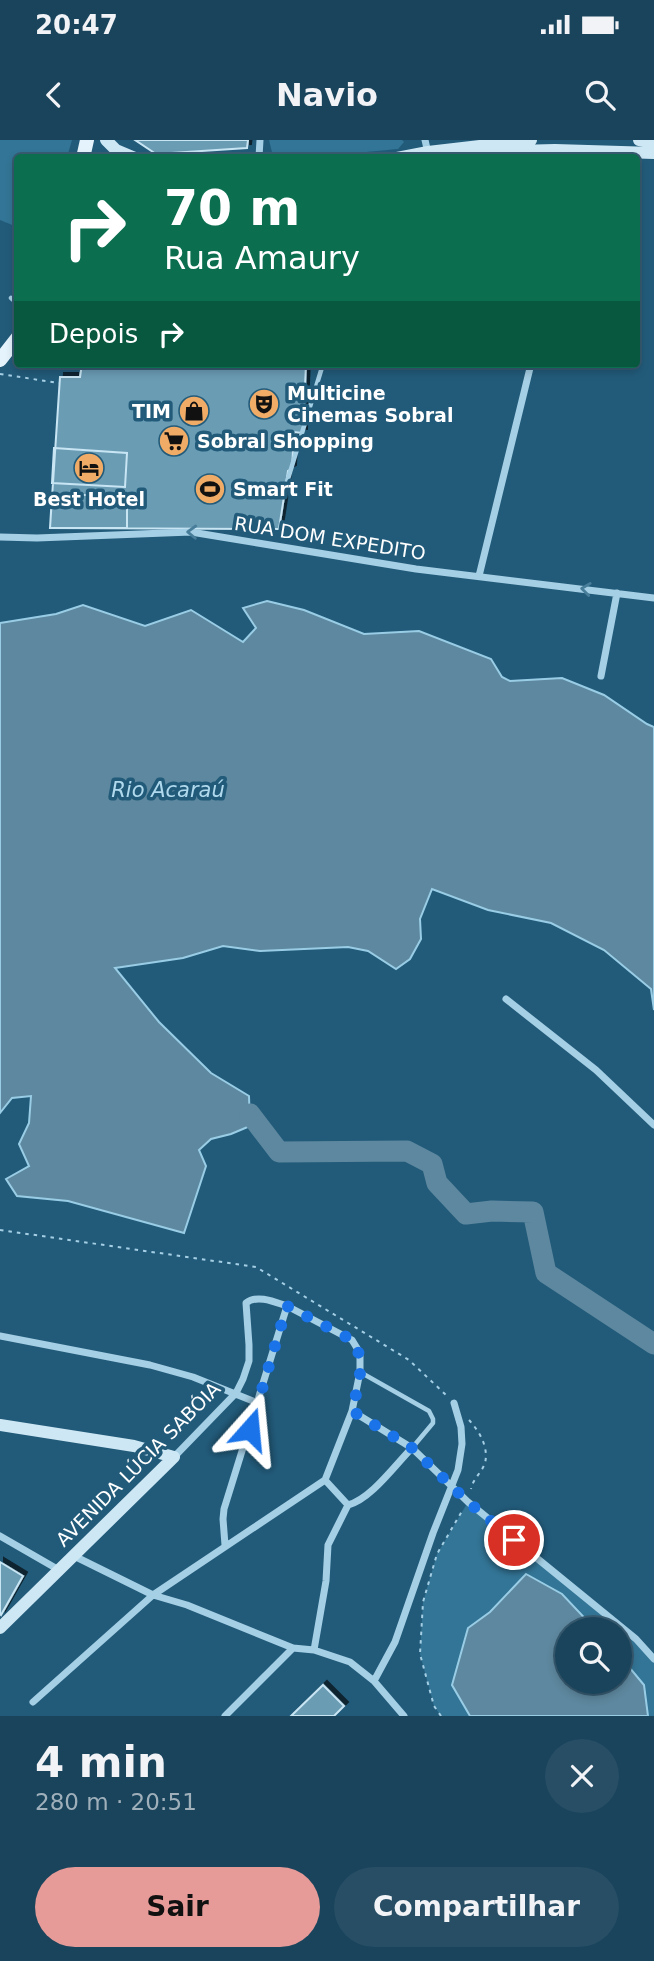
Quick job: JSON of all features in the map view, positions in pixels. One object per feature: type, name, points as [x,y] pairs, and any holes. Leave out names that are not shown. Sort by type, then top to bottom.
[{"type":"main road","points":[[0,360],[14,342]]},
{"type":"street","points":[[106,140],[116,150],[126,154]]},
{"type":"street","points":[[427,150],[531,140]]},
{"type":"street","points":[[639,140],[654,142]]},
{"type":"street","points":[[500,154],[654,153]]},
{"type":"street","points":[[480,576],[530,368]]},
{"type":"street","name":"RUA DOM EXPEDITO","points":[[0,537],[37,538],[191,531],[416,569],[654,598]]},
{"type":"street","points":[[601,676],[617,593]]},
{"type":"street","points":[[506,999],[596,1070],[654,1125]]},
{"type":"street","name":"AVENIDA LÚCIA SABÓIA","points":[[0,1628],[236,1394],[248,1362],[246,1303],[254,1298],[287,1306]]},
{"type":"street","points":[[33,1702],[153,1595],[325,1480],[352,1411],[360,1372],[360,1353],[352,1340],[287,1306],[224,1509],[225,1545]]},
{"type":"street","points":[[0,1336],[149,1365],[193,1377],[258,1403]]},
{"type":"street","points":[[374,1681],[398,1633],[458,1470],[462,1444],[461,1427],[454,1403]]},
{"type":"street","points":[[352,1411],[412,1448],[468,1502],[636,1639],[654,1659]]},
{"type":"street","points":[[0,1425],[134,1446],[174,1458]]},
{"type":"street","points":[[314,1650],[326,1581],[328,1545],[348,1505],[366,1496],[412,1448]]},
{"type":"street","points":[[325,1480],[348,1505]]},
{"type":"street","points":[[0,1536],[59,1570]]},
{"type":"street","points":[[74,1556],[153,1595],[187,1605],[293,1647],[350,1661],[374,1681],[404,1716]]},
{"type":"street","points":[[225,1716],[293,1647]]},
{"type":"lane","points":[[284,492],[322,368]]},
{"type":"lane","points":[[360,1372],[429,1411],[433,1423],[412,1448]]},
{"type":"path","points":[[0,374],[59,383]]},
{"type":"path","points":[[0,1230],[256,1267],[409,1360],[454,1403]]},
{"type":"path","points":[[441,1716],[434,1706],[420,1654],[423,1602],[437,1554],[468,1502],[472,1483],[485,1464],[485,1448],[478,1429],[470,1420]]},
{"type":"shaded area","points":[[0,140],[72,140],[68,154],[14,154],[14,226],[0,220]]},
{"type":"shaded area","points":[[269,140],[404,142],[398,149],[344,154],[272,152]]},
{"type":"shaded area","points":[[468,1502],[609,1617],[555,1617],[555,1694],[632,1694],[632,1636],[654,1659],[654,1716],[441,1716],[434,1706],[420,1654],[423,1602],[437,1554]]},
{"type":"water","name":"Rio Acaraú","points":[[267,601],[304,610],[364,634],[419,631],[491,659],[502,677],[510,681],[562,678],[604,695],[654,727],[654,1010],[651,989],[604,950],[551,923],[488,910],[432,889],[420,919],[421,939],[410,959],[396,969],[368,951],[348,947],[260,951],[223,946],[183,958],[115,968],[159,1022],[211,1073],[249,1096],[250,1126],[211,1139],[199,1150],[206,1166],[184,1233],[68,1201],[17,1196],[6,1179],[29,1166],[19,1144],[29,1123],[31,1096],[12,1098],[0,1113],[0,623],[56,614],[83,605],[145,626],[191,610],[243,642],[256,628],[243,608]]},
{"type":"water","points":[[526,1574],[562,1594],[584,1617],[555,1617],[555,1694],[632,1694],[632,1670],[644,1685],[648,1716],[470,1716],[452,1685],[468,1628],[490,1612]]},
{"type":"building","points":[[135,140],[248,140],[247,148],[156,154]]},
{"type":"building","name":"Sobral Shopping","points":[[81,368],[306,368],[303,433],[294,432],[292,469],[288,471],[279,529],[50,528],[60,377],[80,377]]},
{"type":"building","name":"Best Hotel","points":[[54,448],[127,453],[125,487],[52,483]]},
{"type":"building","points":[[52,495],[127,495],[127,528],[50,528]]},
{"type":"building","points":[[0,1562],[23,1576],[1,1615],[0,1614]]},
{"type":"building","points":[[323,1685],[344,1706],[334,1716],[291,1716]]},
{"type":"waterway","points":[[250,1114],[279,1152],[407,1151],[432,1164],[437,1183],[466,1214],[492,1211],[533,1212],[546,1273],[654,1344]]},
{"type":"place","name":"Multicine Cinemas Sobral","points":[[264,404]]},
{"type":"place","name":"TIM","points":[[194,411]]},
{"type":"place","name":"Sobral Shopping","points":[[174,441]]},
{"type":"place","name":"Best Hotel","points":[[89,468]]},
{"type":"place","name":"Smart Fit","points":[[210,489]]},
{"type":"route","points":[[250,1429],[287,1306],[352,1340],[356,1346],[360,1353],[360,1372],[352,1411],[412,1448],[468,1502],[514,1540]]}]
